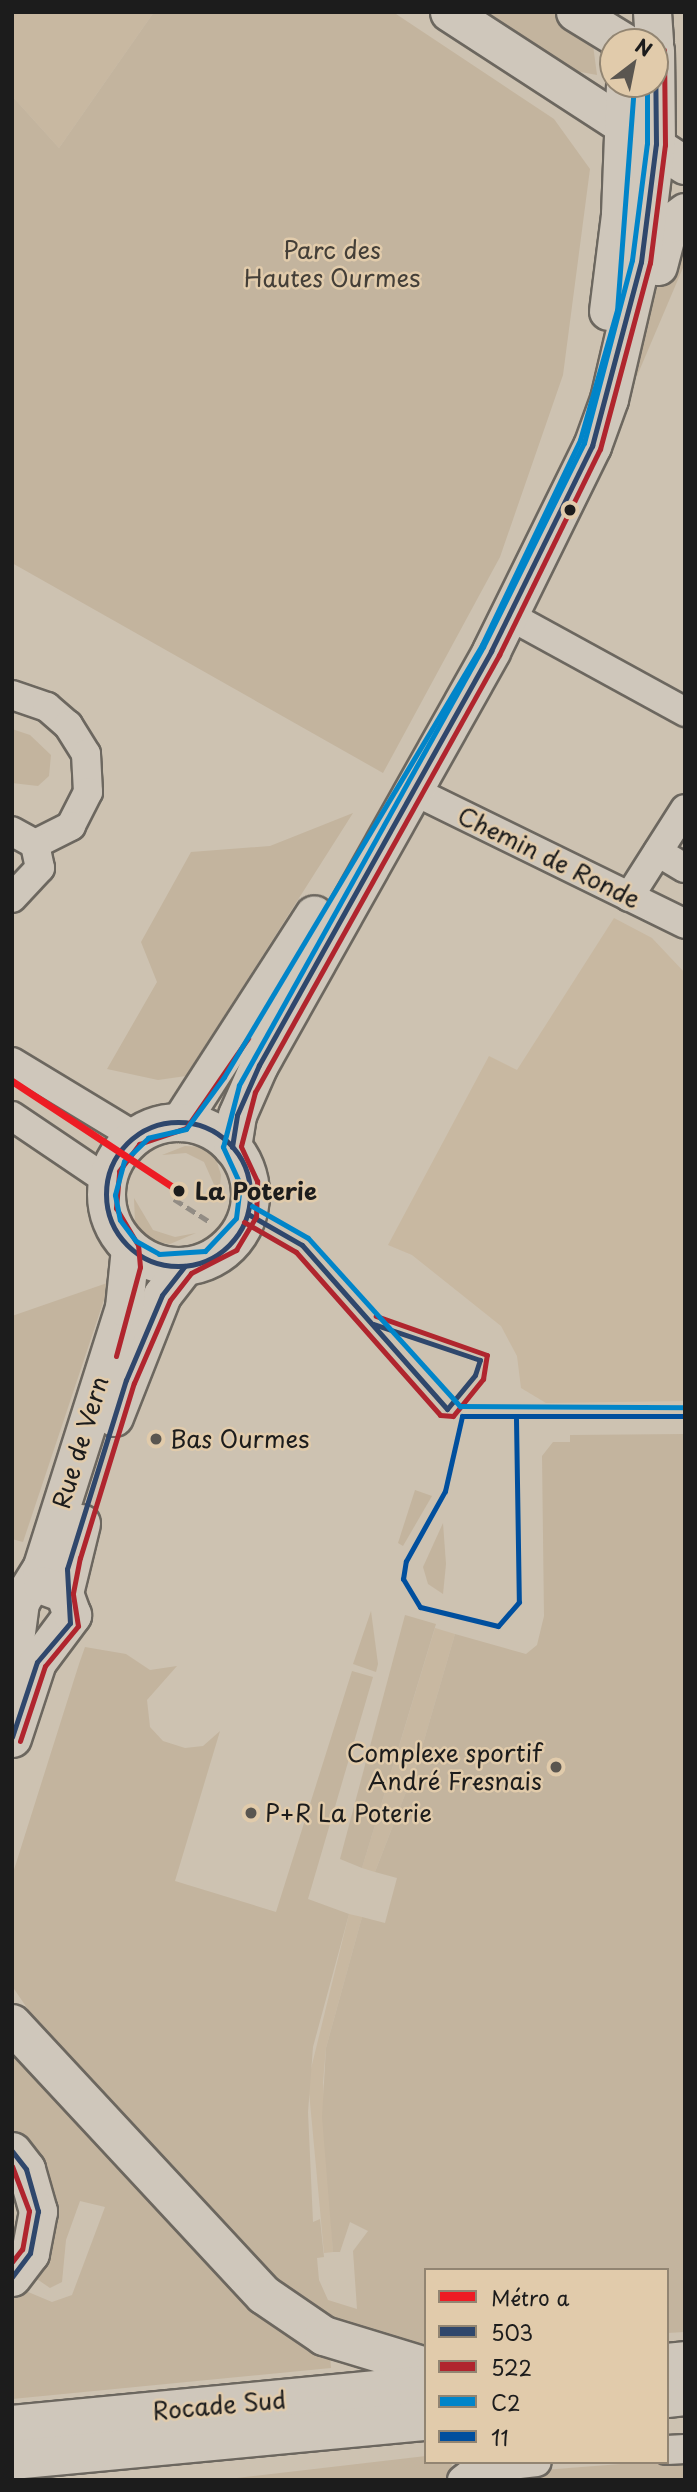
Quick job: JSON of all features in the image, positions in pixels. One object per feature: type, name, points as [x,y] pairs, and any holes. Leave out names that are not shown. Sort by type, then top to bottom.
[{"type":"highway","points":[[12,2024],[264,2295],[324,2336],[424,2366]]},
{"type":"highway","name":"Rocade Sud","points":[[12,2425],[424,2385]]},
{"type":"highway","name":"Rocade Sud","points":[[12,2460],[424,2421]]},
{"type":"highway","points":[[53,2480],[232,2454],[268,2437]]},
{"type":"main road","points":[[449,12],[536,69],[662,132]]},
{"type":"main road","points":[[575,12],[604,28]]},
{"type":"main road","points":[[625,12],[635,28]]},
{"type":"main road","points":[[536,69],[587,86],[599,83]]},
{"type":"main road","points":[[636,98],[662,132]]},
{"type":"main road","points":[[180,1122],[501,611],[592,446],[619,363],[641,262],[662,132],[657,98]]},
{"type":"main road","points":[[232,1147],[237,1115],[259,1065],[414,791],[501,611],[572,437],[597,357],[616,255],[662,132]]},
{"type":"main road","points":[[619,363],[650,308],[669,224],[685,212]]},
{"type":"main road","points":[[180,1122],[208,1129],[232,1147],[249,1183],[248,1214],[220,1252],[185,1266],[156,1262],[131,1248],[107,1210],[107,1180],[134,1136],[180,1122]]},
{"type":"main road","name":"Rue de Vern","points":[[12,1662],[24,1606],[124,1307],[131,1248]]},
{"type":"main road","name":"Rue de Vern","points":[[12,1738],[37,1662],[52,1638],[70,1623],[64,1593],[126,1380],[162,1294],[185,1266]]},
{"type":"main road","points":[[52,1638],[36,1637],[24,1606],[50,1586],[64,1593]]},
{"type":"main road","points":[[12,2151],[26,2169],[38,2211],[30,2253],[12,2277]]},
{"type":"street","points":[[501,611],[685,712]]},
{"type":"street","points":[[12,695],[47,707],[86,754],[88,792],[71,826],[23,837],[40,868],[12,898]]},
{"type":"street","name":"Chemin de Ronde","points":[[414,791],[685,924]]},
{"type":"street","points":[[629,897],[685,808]]},
{"type":"street","points":[[658,852],[685,868]]},
{"type":"street","points":[[12,1062],[134,1136]]},
{"type":"street","points":[[12,1116],[107,1180]]},
{"type":"street","points":[[462,2480],[477,2469],[520,2464]]},
{"type":"shaded area","points":[[12,12],[154,12],[59,148],[12,96]]},
{"type":"shaded area","points":[[614,918],[652,938],[685,973],[685,1401],[546,1403],[521,1388],[517,1356],[501,1326],[412,1255],[388,1245],[489,1056],[517,1070]]},
{"type":"shaded area","points":[[435,1628],[455,1634],[418,1761],[375,1872],[362,1868]]},
{"type":"shaded area","points":[[349,1914],[362,1917],[326,2048],[323,2082],[333,2252],[324,2253],[308,2081]]},
{"type":"green space","name":"Parc des Hautes Ourmes","points":[[154,12],[393,12],[554,119],[590,169],[563,375],[500,557],[383,773],[12,563],[12,96],[59,148]]},
{"type":"green space","points":[[461,12],[565,12],[591,30],[597,75],[543,65]]},
{"type":"green space","points":[[685,221],[685,263],[637,376],[631,374],[663,268]]},
{"type":"green space","points":[[12,729],[30,735],[51,755],[49,776],[38,786],[12,783]]},
{"type":"green space","points":[[353,813],[186,1076],[158,1080],[107,1069],[157,982],[141,942],[191,852],[270,846]]},
{"type":"green space","points":[[185,1146],[202,1147],[216,1159],[221,1175],[219,1196],[204,1162],[186,1153],[162,1155]]},
{"type":"green space","points":[[134,1198],[153,1230],[175,1237],[196,1233],[170,1244],[150,1241],[135,1223]]},
{"type":"green space","points":[[110,1282],[23,1542],[12,1539],[12,1316]]},
{"type":"green space","points":[[685,1434],[685,2332],[669,2333],[669,2268],[424,2268],[424,2353],[368,2340],[287,2293],[53,2046],[12,1986],[12,1876],[85,1647],[126,1654],[150,1670],[177,1666],[147,1700],[150,1727],[163,1741],[185,1748],[203,1746],[220,1731],[175,1881],[276,1912],[352,1671],[373,1677],[308,1899],[349,1914],[313,2047],[308,2112],[313,2222],[320,2219],[324,2257],[317,2258],[319,2280],[328,2300],[357,2309],[353,2251],[368,2231],[350,2222],[340,2252],[333,2252],[322,2117],[326,2048],[362,1917],[385,1923],[397,1878],[375,1872],[418,1761],[455,1634],[526,1654],[537,1645],[544,1616],[542,1456],[553,1442],[570,1442],[570,1435]]},
{"type":"green space","points":[[415,1490],[432,1496],[403,1546],[398,1543]]},
{"type":"green space","points":[[443,1523],[446,1564],[443,1594],[428,1584],[423,1567]]},
{"type":"green space","points":[[371,1611],[378,1664],[376,1672],[353,1664]]},
{"type":"green space","points":[[405,1615],[436,1624],[362,1868],[340,1859]]},
{"type":"green space","points":[[12,2048],[330,2355],[331,2368],[12,2399],[12,2296],[21,2289],[52,2302],[72,2295],[105,2207],[80,2201],[66,2240],[62,2282],[50,2288],[34,2277],[55,2221],[12,2134]]},
{"type":"green space","points":[[424,2456],[424,2464],[452,2464],[450,2480],[219,2480]]},
{"type":"green space","points":[[685,2459],[685,2480],[476,2480],[478,2475],[620,2464],[669,2464],[669,2460]]},
{"type":"railway","points":[[174,1199],[210,1222]]},
{"type":"metro line","name":"a","points":[[12,1081],[179,1191]]},
{"type":"transit line","name":"C2","points":[[633,98],[617,310],[580,440],[482,645],[224,1077],[186,1129],[148,1138],[124,1161],[115,1195],[120,1220],[136,1241],[159,1254],[205,1251],[236,1218],[240,1184],[223,1147],[239,1085],[483,647],[584,443],[632,260],[647,143],[647,98]]},
{"type":"transit line","name":"503","points":[[232,1147],[237,1115],[259,1065],[491,651],[592,446],[641,262],[656,144],[656,98]]},
{"type":"transit line","name":"522","points":[[20,1741],[45,1666],[78,1626],[73,1593],[80,1558],[134,1383],[170,1300],[191,1273],[236,1250],[256,1217],[257,1181],[241,1146],[255,1092],[499,655],[600,449],[650,263],[665,145],[665,98]]},
{"type":"transit line","name":"522","points":[[116,1356],[140,1267],[138,1245],[116,1208],[119,1171],[139,1144],[186,1128],[248,1038]]},
{"type":"transit line","name":"503","points":[[178,1122],[206,1128],[229,1143],[244,1166],[250,1194],[244,1222],[229,1245],[206,1260],[178,1266],[150,1260],[127,1245],[112,1222],[106,1194],[112,1166],[127,1143],[150,1128],[178,1122]]},
{"type":"transit line","name":"C2","points":[[252,1206],[308,1238],[460,1406],[685,1407]]},
{"type":"transit line","name":"503","points":[[248,1214],[302,1245],[447,1409],[475,1375],[480,1360],[373,1324]]},
{"type":"transit line","name":"522","points":[[244,1222],[296,1252],[440,1415],[453,1416],[483,1379],[487,1355],[376,1316]]},
{"type":"transit line","name":"503","points":[[12,1737],[37,1662],[70,1623],[67,1569],[126,1380],[162,1295],[185,1266]]},
{"type":"transit line","name":"11","points":[[516,1419],[519,1602],[498,1626],[420,1607],[403,1579],[406,1561],[445,1491],[462,1416],[685,1416]]},
{"type":"transit line","name":"503","points":[[12,2151],[26,2169],[38,2211],[30,2253],[12,2277]]},
{"type":"transit line","name":"522","points":[[12,2166],[29,2211],[22,2249],[12,2262]]},
{"type":"place","name":"La Poterie","points":[[179,1191]]},
{"type":"place","name":"Bas Ourmes","points":[[156,1439]]},
{"type":"place","name":"Complexe sportif André Fresnais","points":[[556,1767]]},
{"type":"place","name":"P+R La Poterie","points":[[251,1813]]}]
